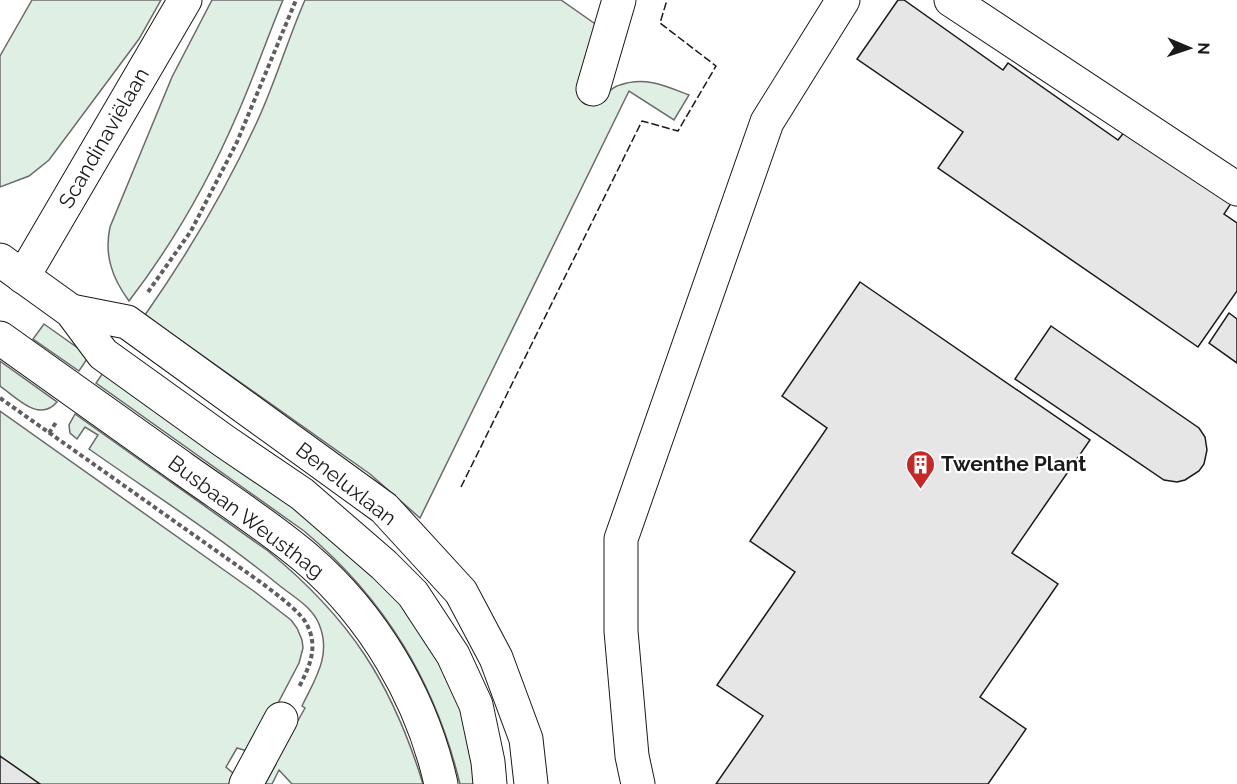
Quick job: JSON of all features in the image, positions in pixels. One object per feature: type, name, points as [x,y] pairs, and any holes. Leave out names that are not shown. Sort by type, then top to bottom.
[{"type":"street","name":"Scandinaviëlaan","points":[[11,268],[185,0]]},
{"type":"street","points":[[593,89],[619,0]]},
{"type":"street","points":[[638,784],[632,756],[621,631],[621,539],[767,122],[843,0]]},
{"type":"street","points":[[951,0],[1237,189]]},
{"type":"street","name":"Beneluxlaan","points":[[11,268],[72,311],[103,354],[302,494],[384,565],[413,594],[453,655],[476,705],[488,762],[490,784]]},
{"type":"street","name":"Beneluxlaan","points":[[72,311],[127,322],[384,508],[461,592],[496,658],[526,739],[531,784]]},
{"type":"street","name":"Busbaan Weusthag","points":[[0,339],[290,545],[334,585],[372,631],[403,681],[429,741],[441,784]]},
{"type":"street","points":[[246,784],[281,720]]},
{"type":"path","points":[[127,322],[191,231],[237,142],[296,0]]},
{"type":"path","points":[[49,433],[77,392]]},
{"type":"path","points":[[0,398],[258,581],[302,616],[312,638],[314,648],[312,658],[281,720]]},
{"type":"green space","points":[[32,0],[161,0],[139,39],[49,160],[29,176],[0,187],[0,56]]},
{"type":"green space","points":[[212,0],[283,0],[243,101],[214,164],[175,235],[129,301],[118,284],[111,266],[108,247],[110,227],[172,77]]},
{"type":"green space","points":[[305,0],[561,0],[601,28],[577,88],[585,98],[606,93],[618,85],[629,82],[655,83],[689,95],[674,120],[629,91],[420,518],[370,474],[145,315],[205,222],[244,149],[269,94]]},
{"type":"green space","points":[[44,324],[89,356],[79,371],[33,339]]},
{"type":"green space","points":[[0,361],[57,402],[43,410],[21,402],[0,386]]},
{"type":"green space","points":[[107,367],[379,568],[456,689],[479,784],[460,784],[436,711],[421,677],[403,645],[359,585],[304,531],[96,383]]},
{"type":"green space","points":[[0,411],[255,592],[291,620],[297,628],[303,648],[299,663],[254,749],[250,752],[237,748],[226,767],[234,774],[236,784],[0,784]]},
{"type":"green space","points":[[75,414],[268,551],[322,601],[365,655],[382,684],[411,748],[423,784],[292,784],[279,770],[272,784],[265,784],[276,764],[272,762],[305,708],[302,706],[317,676],[324,646],[323,635],[316,618],[302,603],[233,550],[89,449],[98,435],[85,427],[77,439],[70,433],[69,425]]},
{"type":"building","points":[[898,0],[904,0],[1003,70],[1008,63],[1118,140],[1129,126],[1234,199],[1224,214],[1237,223],[1237,291],[1198,347],[938,168],[963,132],[857,59]]},
{"type":"building","name":"Twenthe Plant","points":[[860,282],[1090,440],[1012,553],[1058,584],[980,697],[1026,729],[988,784],[716,784],[763,716],[717,685],[795,572],[750,541],[827,428],[782,396]]},
{"type":"building","points":[[1229,313],[1237,319],[1237,363],[1209,343]]},
{"type":"building","points":[[1051,326],[1199,428],[1205,437],[1207,450],[1204,464],[1199,471],[1185,480],[1177,482],[1164,480],[1015,379]]},
{"type":"building","points":[[0,756],[40,784],[0,784]]},
{"type":"fence","points":[[461,487],[642,121],[678,131],[716,66],[660,23],[667,0]]},
{"type":"place","name":"Twenthe Plant","points":[[920,490]]}]
